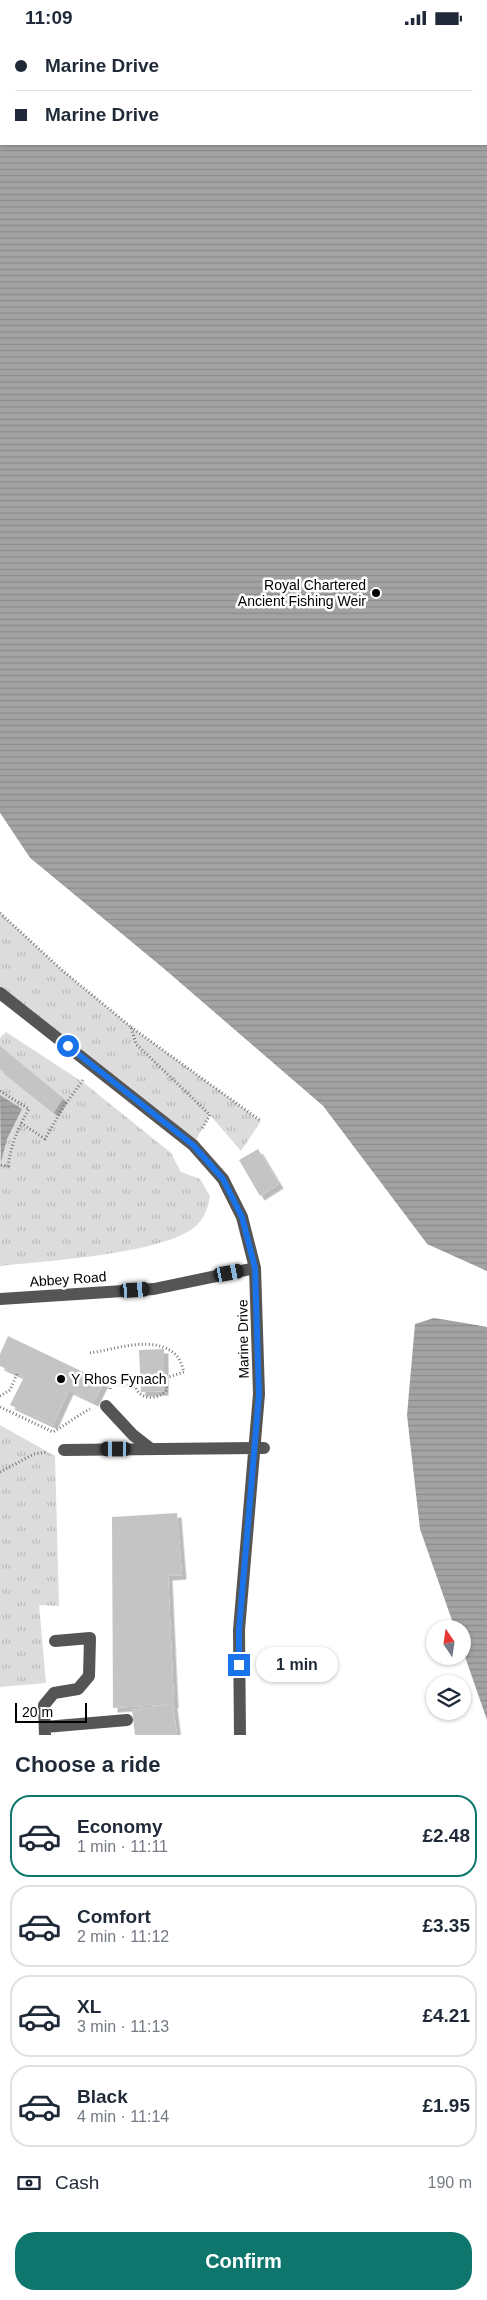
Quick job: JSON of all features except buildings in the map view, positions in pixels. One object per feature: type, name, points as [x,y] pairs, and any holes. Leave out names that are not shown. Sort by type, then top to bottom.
[{"type":"street","name":"Marine Drive","points":[[0,993],[193,1145],[223,1179],[242,1217],[255,1268],[260,1448],[239,1630],[240,1735]]},
{"type":"street","name":"Abbey Road","points":[[0,1299],[154,1289],[255,1268]]},
{"type":"street","points":[[106,1406],[133,1435],[151,1449]]},
{"type":"street","points":[[59,1450],[260,1448]]},
{"type":"street","points":[[55,1641],[90,1638],[89,1677],[78,1689],[54,1693],[44,1705],[45,1731],[127,1720]]},
{"type":"path","points":[[0,913],[63,971],[131,1027],[262,1121]]},
{"type":"path","points":[[131,1027],[136,1044],[210,1115],[200,1134]]},
{"type":"path","points":[[20,1123],[45,1139],[64,1106],[94,1066]]},
{"type":"path","points":[[0,1091],[29,1109],[20,1123],[10,1150],[8,1166],[0,1165]]},
{"type":"path","points":[[90,1353],[150,1344],[164,1346],[177,1355],[184,1372],[166,1378],[167,1390],[162,1395],[147,1398],[141,1396],[135,1386],[136,1374]]},
{"type":"path","points":[[0,1396],[10,1390],[18,1374]]},
{"type":"path","points":[[0,1407],[53,1432],[64,1426],[72,1417],[90,1409],[106,1406],[111,1384],[135,1386]]},
{"type":"path","points":[[0,1472],[34,1454],[59,1450]]},
{"type":"green space","points":[[0,913],[63,971],[131,1027],[261,1121],[241,1151],[210,1115],[193,1145],[0,993]]},
{"type":"green space","points":[[6,1032],[84,1083],[171,1153],[181,1172],[200,1179],[210,1196],[206,1212],[196,1226],[180,1236],[132,1250],[73,1259],[0,1266],[0,1038]]},
{"type":"green space","points":[[0,1425],[55,1456],[59,1606],[39,1605],[46,1683],[0,1687]]},
{"type":"shaded area","points":[[0,145],[487,145],[487,1720],[468,1665],[471,1665],[471,1620],[452,1620],[420,1529],[407,1415],[415,1324],[434,1318],[483,1326],[486,1313],[427,1244],[323,1106],[163,968],[30,858],[0,813]]},
{"type":"shaded area","points":[[0,1095],[22,1109],[7,1139],[1,1162]]},
{"type":"pier","points":[[0,813],[30,858],[163,968],[323,1106],[427,1244],[487,1271],[487,1327],[431,1316],[481,1323],[483,1313],[425,1246],[322,1108],[161,970],[28,860],[0,818]]},
{"type":"place","name":"Royal Chartered Ancient Fishing Weir","points":[[376,593]]},
{"type":"place","name":"Y Rhos Fynach","points":[[61,1379]]},
{"type":"route","points":[[68,1046],[193,1145],[223,1179],[242,1217],[255,1268],[259,1394],[239,1630],[239,1665]]}]
